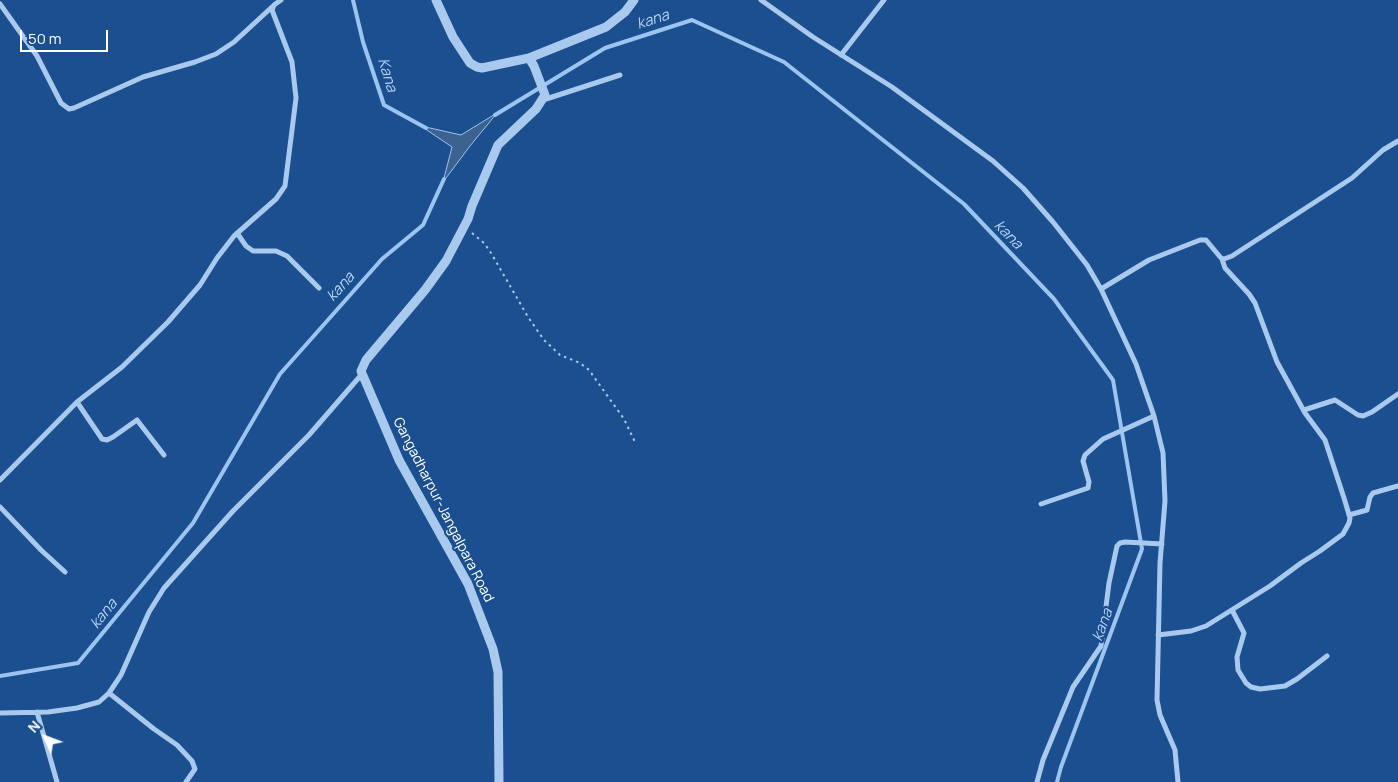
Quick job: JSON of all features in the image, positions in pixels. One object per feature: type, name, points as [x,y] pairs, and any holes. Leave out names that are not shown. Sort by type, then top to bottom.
[{"type":"street","points":[[0,4],[37,56],[61,103],[69,109],[82,105],[142,77],[216,54],[234,42],[281,0]]},
{"type":"street","points":[[0,713],[77,708],[98,702],[109,693],[121,675],[148,612],[164,588],[233,511],[296,448],[362,374],[362,368],[366,360],[438,274],[464,226],[498,145],[530,115],[545,95],[544,88],[532,62],[525,58],[482,68],[474,66],[466,58],[436,0]]},
{"type":"street","points":[[532,62],[606,27],[625,12],[634,0]]},
{"type":"street","points":[[761,0],[909,98],[993,161],[1037,203],[1076,250],[1101,290],[1136,364],[1154,416],[1164,467],[1165,501],[1158,635],[1158,707],[1175,750],[1178,782]]},
{"type":"street","points":[[840,54],[884,0]]},
{"type":"street","points":[[0,480],[77,402],[122,367],[168,322],[200,285],[217,258],[237,233],[282,192],[287,181],[296,85],[292,62],[272,7]]},
{"type":"street","points":[[543,100],[620,75]]},
{"type":"street","points":[[1222,259],[1232,256],[1344,183],[1383,150],[1398,141]]},
{"type":"street","points":[[237,233],[246,246],[253,251],[276,251],[287,256],[319,288]]},
{"type":"street","points":[[1101,290],[1149,260],[1200,240],[1206,240],[1222,259],[1225,268],[1249,294],[1258,309],[1277,362],[1304,410],[1327,444],[1349,515],[1348,527],[1330,544],[1232,610],[1198,629],[1158,635]]},
{"type":"street","name":"Gangadharpur-Jangalpara Road","points":[[362,374],[399,460],[468,584],[493,649],[498,672],[498,782]]},
{"type":"street","points":[[1304,410],[1335,400],[1358,415],[1363,416],[1398,394]]},
{"type":"street","points":[[77,402],[102,439],[107,440],[113,437],[137,420],[164,455]]},
{"type":"street","points":[[1041,504],[1088,488],[1089,482],[1083,458],[1104,440],[1154,416]]},
{"type":"street","points":[[1349,515],[1367,510],[1370,497],[1374,493],[1398,486]]},
{"type":"street","points":[[0,507],[65,572]]},
{"type":"street","points":[[1037,782],[1042,760],[1073,687],[1100,646],[1116,548],[1119,543],[1125,542],[1162,544]]},
{"type":"street","points":[[1232,610],[1244,634],[1238,657],[1238,670],[1246,683],[1251,687],[1260,689],[1285,686],[1327,656]]},
{"type":"street","points":[[109,693],[154,729],[172,740],[192,761],[195,768],[186,782]]},
{"type":"street","points":[[37,712],[57,782]]},
{"type":"path","points":[[464,226],[484,243],[528,317],[544,340],[556,352],[580,363],[593,374],[627,424],[635,442]]},
{"type":"water","points":[[497,113],[443,182],[452,147],[421,126],[461,135]]},
{"type":"waterway","name":"Kana","points":[[353,0],[363,42],[384,105],[426,128]]},
{"type":"waterway","name":"kana","points":[[495,115],[605,48],[692,20],[784,62],[964,204],[1054,299],[1113,380],[1142,549],[1057,782]]},
{"type":"waterway","name":"kana","points":[[0,676],[78,663],[193,523],[280,374],[382,259],[423,225],[444,179]]}]
